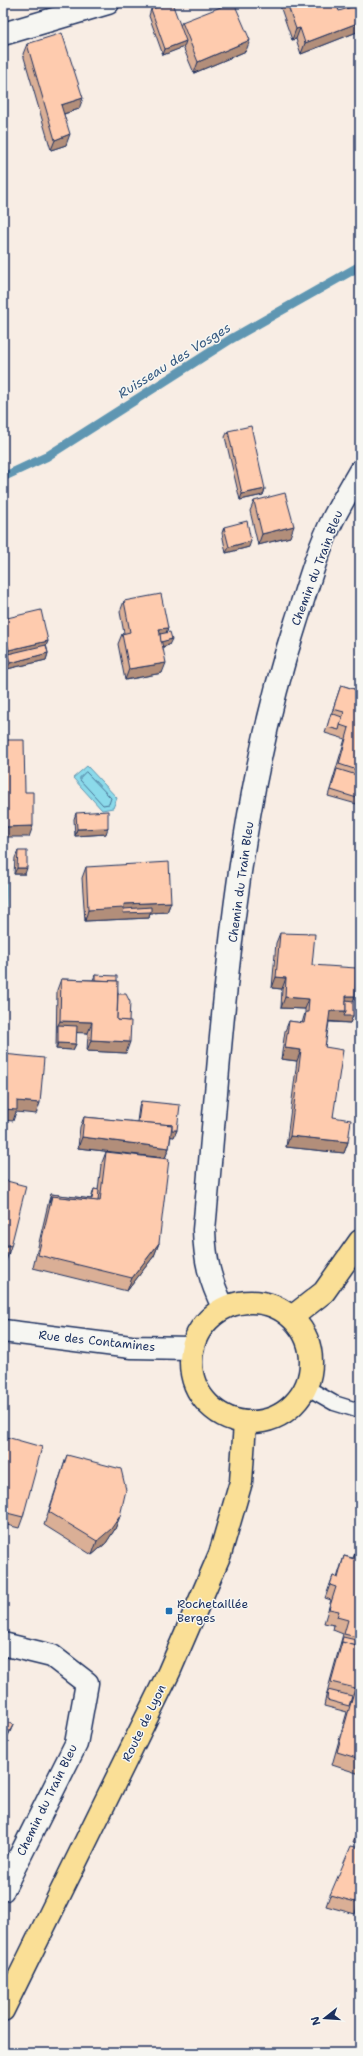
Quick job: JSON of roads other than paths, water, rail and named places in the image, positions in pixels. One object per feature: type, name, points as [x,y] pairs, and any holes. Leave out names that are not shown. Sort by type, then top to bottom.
[{"type":"main road","points":[[292,1317],[324,1292],[355,1251],[360,1241]]},
{"type":"main road","points":[[241,1302],[259,1302],[277,1306],[292,1317],[302,1330],[309,1345],[311,1361],[306,1387],[296,1403],[281,1414],[264,1421],[245,1422],[225,1417],[208,1406],[196,1389],[190,1369],[191,1348],[198,1332],[209,1318],[223,1307],[241,1302]]},
{"type":"main road","name":"Route de Lyon","points":[[3,2010],[169,1672],[220,1554],[241,1482],[245,1422]]},
{"type":"street","points":[[3,34],[108,3]]},
{"type":"street","name":"Chemin du Train Bleu","points":[[223,1307],[212,1283],[205,1250],[204,1230],[225,1009],[245,842],[260,753],[278,676],[306,590],[333,520],[360,471]]},
{"type":"street","name":"Rue des Contamines","points":[[3,1331],[131,1347],[191,1348]]},
{"type":"street","name":"Chemin du Train Bleu","points":[[3,1644],[52,1656],[87,1683],[76,1744],[3,1890]]},
{"type":"lane","points":[[306,1387],[334,1403],[360,1411]]},
{"type":"water","points":[[87,766],[117,798],[113,808],[102,810],[73,778]]},
{"type":"water","points":[[3,866],[7,866],[6,907],[3,907]]},
{"type":"waterway","name":"Ruisseau des Vosges","points":[[3,477],[46,457],[231,339],[360,266]]},
{"type":"place","name":"Rochetaillée Berges","points":[[169,1611]]}]
